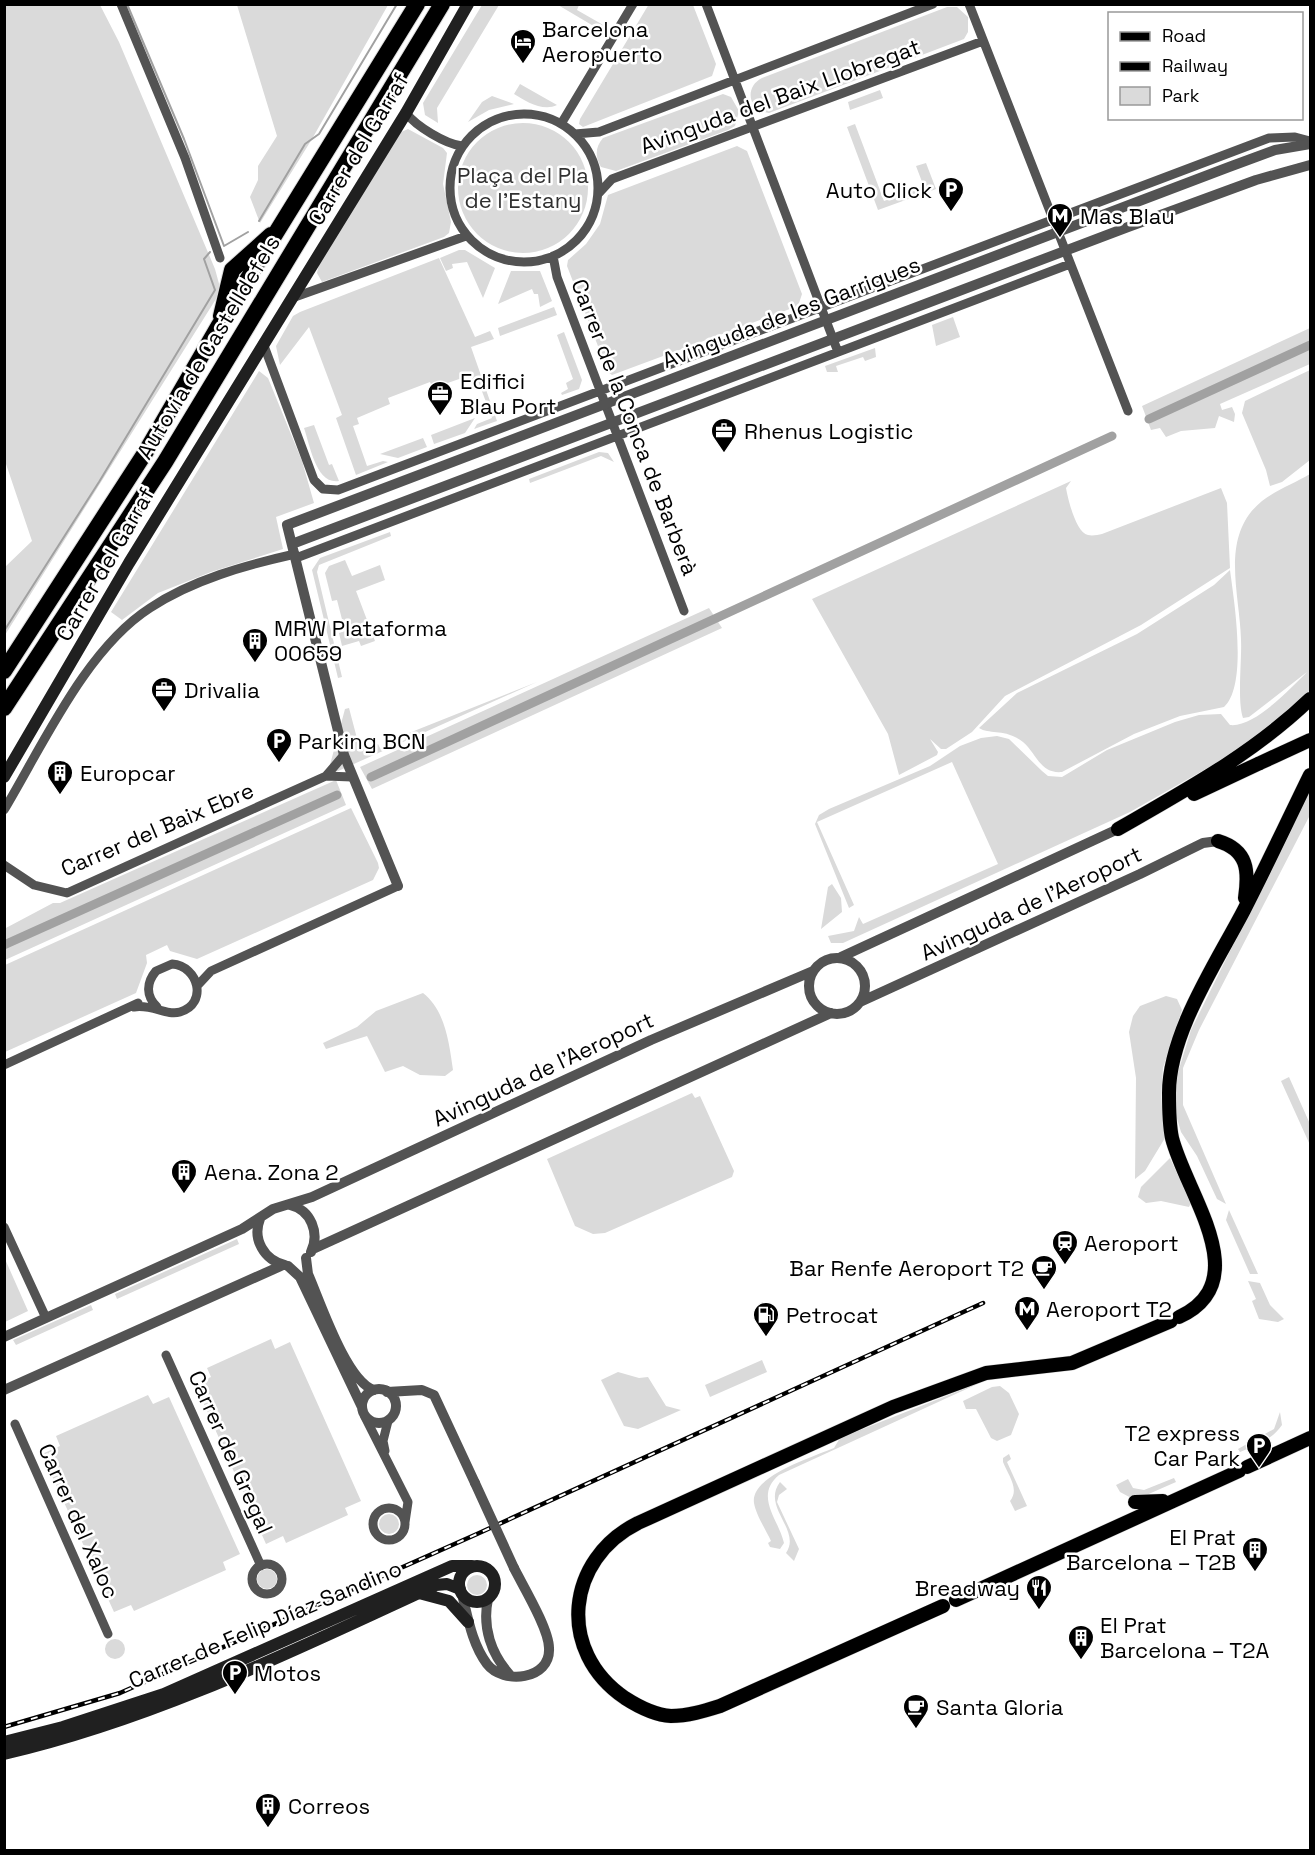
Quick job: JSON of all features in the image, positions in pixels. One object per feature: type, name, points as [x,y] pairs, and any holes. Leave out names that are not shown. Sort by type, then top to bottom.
[{"type":"highway","name":"Autovia de Castelldefels","points":[[4,671],[139,462],[218,327],[290,214],[417,4]]},
{"type":"highway","name":"Autovia de Castelldefels","points":[[4,708],[165,462],[442,4]]},
{"type":"highway","points":[[396,80],[456,4]]},
{"type":"highway","points":[[218,327],[234,266],[290,214]]},
{"type":"highway","points":[[220,258],[229,263],[249,254]]},
{"type":"highway","points":[[220,258],[227,287]]},
{"type":"main road","name":"Carrer del Garraf","points":[[4,777],[129,563],[406,113],[468,4]]},
{"type":"main road","points":[[1118,829],[1237,759],[1311,699]]},
{"type":"main road","points":[[1118,829],[1311,740]]},
{"type":"main road","points":[[1311,776],[1196,1003],[1171,1069],[1168,1104],[1172,1136],[1208,1230],[1216,1261],[1213,1284],[1205,1300],[1195,1310],[1072,1363],[986,1373],[893,1407],[624,1530],[604,1546],[585,1577],[579,1609],[580,1634],[585,1651],[599,1675],[634,1704],[649,1712],[669,1716],[702,1712],[950,1603],[1311,1438]]},
{"type":"main road","points":[[1218,841],[1236,848],[1246,864],[1248,879],[1243,912]]},
{"type":"main road","points":[[1135,1503],[1171,1501]]},
{"type":"main road","name":"Carrer de Felip Díaz Sandino","points":[[4,1742],[63,1727],[164,1694],[452,1566],[472,1566]]},
{"type":"main road","points":[[472,1566],[488,1568],[495,1577],[495,1589],[488,1599],[475,1602],[461,1592],[462,1573],[472,1566]]},
{"type":"main road","name":"Carrer de Felip Díaz Sandino","points":[[4,1754],[100,1728],[164,1706],[443,1584],[461,1592]]},
{"type":"main road","points":[[419,1593],[449,1601],[468,1622]]},
{"type":"street","points":[[121,4],[185,158],[220,258]]},
{"type":"street","points":[[561,124],[633,4]]},
{"type":"street","points":[[706,4],[838,352]]},
{"type":"street","name":"Avinguda del Baix Llobregat","points":[[575,134],[599,132],[933,4]]},
{"type":"street","points":[[969,4],[1128,411]]},
{"type":"street","name":"Avinguda del Baix Llobregat","points":[[598,195],[606,183],[612,179],[983,41]]},
{"type":"street","points":[[406,113],[452,144],[462,146]]},
{"type":"street","points":[[513,115],[544,117],[561,124],[575,134],[592,158],[597,174],[598,195],[588,225],[575,242],[553,256],[531,262],[508,261],[487,253],[466,236],[453,210],[450,197],[451,173],[462,146],[478,130],[492,121],[513,115]]},
{"type":"street","name":"Avinguda de les Garrigues","points":[[263,343],[318,485],[330,491],[350,487],[1269,138],[1295,137],[1311,143]]},
{"type":"street","name":"Avinguda de les Garrigues","points":[[1311,143],[1275,150],[287,525],[294,552],[612,423],[1236,187],[1311,165]]},
{"type":"street","points":[[292,298],[466,236]]},
{"type":"street","name":"Carrer de la Conca de Barberà","points":[[553,256],[557,277],[684,611]]},
{"type":"street","points":[[4,810],[87,671],[120,632],[150,607],[183,590],[617,436],[1070,264]]},
{"type":"street","points":[[192,973],[211,971],[398,886],[344,755],[294,552]]},
{"type":"street","name":"Carrer del Baix Ebre","points":[[4,865],[34,885],[67,893],[326,776],[344,755]]},
{"type":"street","name":"Carrer del Baix Ebre","points":[[326,776],[352,777]]},
{"type":"street","name":"Avinguda de l'Aeroport","points":[[4,1337],[260,1219],[273,1209],[290,1205],[529,1099],[651,1040],[813,971],[825,959],[841,957],[1118,829]]},
{"type":"street","name":"Avinguda de l'Aeroport","points":[[4,1390],[286,1265],[831,1013],[848,1014],[860,1002],[1203,843],[1218,841]]},
{"type":"street","points":[[841,957],[858,968],[864,994],[860,1002]]},
{"type":"street","points":[[4,1065],[134,1007],[156,1006],[171,1013],[186,1010],[195,999],[197,986],[192,973],[178,964],[163,966],[151,978],[148,992],[134,1007]]},
{"type":"street","points":[[197,986],[211,971]]},
{"type":"street","points":[[813,971],[810,988],[812,996],[817,1004],[831,1013]]},
{"type":"street","points":[[148,992],[156,1006]]},
{"type":"street","points":[[290,1205],[302,1210],[310,1221],[315,1240],[309,1254],[308,1274],[349,1365],[360,1383],[374,1390],[387,1392],[418,1390],[434,1395],[438,1400],[545,1633],[549,1648],[543,1667],[531,1675],[516,1677],[492,1669],[486,1663],[468,1622],[461,1592]]},
{"type":"street","points":[[260,1219],[257,1227],[259,1244],[270,1259],[286,1265],[300,1277],[408,1502],[405,1522],[403,1532],[396,1539],[385,1540],[377,1535],[373,1525],[375,1516],[382,1510],[394,1510],[405,1522]]},
{"type":"street","points":[[4,1227],[46,1318]]},
{"type":"street","name":"Carrer del Gregal","points":[[166,1355],[261,1566]]},
{"type":"street","points":[[364,1412],[364,1398],[374,1390]]},
{"type":"street","points":[[386,1456],[382,1442],[388,1421],[404,1397],[418,1390]]},
{"type":"street","points":[[387,1392],[396,1406]]},
{"type":"street","points":[[364,1412],[378,1423],[388,1421]]},
{"type":"street","name":"Carrer del Xaloc","points":[[15,1424],[108,1634]]},
{"type":"street","points":[[394,1510],[404,1494]]},
{"type":"street","points":[[488,1599],[486,1628],[497,1656],[511,1676]]},
{"type":"green space","points":[[649,4],[693,5],[716,64],[712,76],[583,127],[579,124],[580,119]]},
{"type":"green space","points":[[5,5],[100,5],[119,42],[215,269],[221,291],[5,635],[5,567],[32,541],[4,458]]},
{"type":"green space","points":[[237,5],[388,5],[312,139],[260,223],[250,197],[258,180],[258,166],[277,136]]},
{"type":"green space","points":[[482,5],[499,5],[437,108],[438,123],[425,115],[423,103]]},
{"type":"green space","points":[[558,5],[579,5],[577,10],[605,26],[602,31]]},
{"type":"green space","points":[[947,7],[957,7],[968,17],[968,32],[964,39],[769,113],[757,108],[753,103],[751,93],[753,87],[762,78]]},
{"type":"green space","points":[[520,84],[557,105],[546,107],[523,100],[514,94]]},
{"type":"green space","points":[[880,90],[883,98],[850,110],[848,102]]},
{"type":"green space","points":[[723,94],[731,97],[739,111],[735,126],[616,171],[601,167],[597,152],[598,145],[603,138]]},
{"type":"green space","points":[[492,96],[514,104],[489,110],[468,122],[482,102]]},
{"type":"green space","name":"Plaça del Pla de l'Estany","points":[[523,123],[548,128],[569,142],[583,163],[588,188],[583,213],[569,234],[548,248],[523,253],[498,248],[477,234],[463,213],[458,188],[463,163],[477,142],[498,128]]},
{"type":"green space","points":[[855,124],[884,201],[924,187],[916,166],[926,163],[936,189],[878,210],[847,127]]},
{"type":"green space","points":[[408,129],[443,148],[447,153],[443,184],[451,222],[449,233],[444,237],[322,282],[317,273],[319,264],[399,133]]},
{"type":"green space","points":[[737,146],[747,151],[802,294],[798,306],[612,375],[608,372],[567,266],[568,260],[586,244],[600,224],[608,195]]},
{"type":"green space","points":[[459,250],[465,250],[495,268],[483,298],[467,262],[452,264],[453,268],[446,271],[440,258]]},
{"type":"green space","points":[[439,258],[475,337],[490,331],[494,339],[471,347],[497,421],[474,429],[477,424],[492,418],[477,378],[470,380],[468,376],[433,388],[430,382],[388,398],[390,404],[357,418],[359,424],[353,426],[367,466],[383,461],[388,462],[356,475],[336,418],[342,415],[309,327],[280,365],[276,346],[293,316],[300,312]]},
{"type":"green space","points":[[511,271],[540,271],[552,301],[540,307],[538,294],[534,294],[532,289],[498,304]]},
{"type":"green space","points":[[554,307],[557,315],[500,336],[498,328]]},
{"type":"green space","points":[[953,317],[960,337],[936,346],[932,325]]},
{"type":"green space","points":[[1310,328],[1310,364],[1220,404],[1222,410],[1232,407],[1235,414],[1234,422],[1219,416],[1215,428],[1181,431],[1166,437],[1160,428],[1151,430],[1142,406]]},
{"type":"green space","points":[[564,332],[582,380],[579,389],[562,395],[561,393],[568,389],[566,383],[573,379],[557,335]]},
{"type":"green space","points":[[875,348],[876,357],[865,361],[863,357],[836,366],[838,372],[827,372],[825,366]]},
{"type":"green space","points":[[1310,370],[1310,460],[1282,482],[1270,486],[1266,470],[1242,413],[1245,401]]},
{"type":"green space","points":[[259,371],[268,378],[302,461],[314,503],[276,517],[283,549],[211,572],[158,593],[122,620],[111,612]]},
{"type":"green space","points":[[475,418],[465,433],[434,444],[431,435]]},
{"type":"green space","points":[[314,425],[329,465],[332,464],[339,481],[331,481],[325,477],[315,462],[304,428]]},
{"type":"green space","points":[[423,438],[427,447],[398,458],[380,454]]},
{"type":"green space","points":[[599,452],[608,453],[614,462],[601,456],[530,483],[529,479]]},
{"type":"green space","points":[[1310,474],[1310,691],[1241,749],[1130,812],[843,943],[831,943],[828,936],[854,931],[859,917],[863,924],[998,864],[952,762],[817,822],[854,905],[849,908],[815,824],[819,815],[829,809],[930,766],[960,746],[981,738],[997,736],[1009,739],[1048,776],[1062,777],[1107,750],[1175,722],[1199,715],[1221,714],[1230,725],[1240,724],[1261,714],[1292,687],[1307,672],[1249,717],[1243,718],[1240,701],[1241,640],[1236,585],[1236,548],[1240,531],[1249,515],[1262,501]]},
{"type":"green space","points":[[1071,481],[1066,488],[1073,515],[1080,528],[1088,535],[1102,534],[1221,488],[1227,503],[1230,568],[1141,625],[1005,696],[972,732],[946,749],[941,749],[930,739],[938,752],[937,755],[899,775],[888,734],[812,599]]},
{"type":"green space","points":[[390,532],[391,536],[319,565],[317,572],[342,677],[338,678],[312,570],[320,558]]},
{"type":"green space","points":[[345,560],[352,576],[380,565],[385,580],[356,591],[375,641],[361,646],[359,641],[342,646],[339,633],[345,631],[337,600],[332,601],[325,573],[329,566]]},
{"type":"green space","points":[[1230,570],[1238,662],[1236,681],[1224,707],[1180,716],[1134,734],[1062,772],[1055,772],[1044,767],[1028,747],[1016,738],[979,728],[1017,693],[1137,634],[1214,585]]},
{"type":"green space","points":[[709,608],[722,628],[372,789],[360,767]]},
{"type":"green space","points":[[537,682],[327,776],[345,709],[349,708],[359,746],[368,749],[378,744],[381,750],[405,740],[404,735]]},
{"type":"green space","points":[[336,780],[346,805],[5,960],[4,929],[53,903],[60,903]]},
{"type":"green space","points":[[1310,789],[1310,815],[1199,1030],[1183,1068],[1183,1105],[1226,1204],[1217,1199],[1197,1156],[1181,1132],[1176,1115],[1175,1082],[1191,1030]]},
{"type":"green space","points":[[351,808],[378,863],[379,868],[373,880],[197,959],[170,951],[167,945],[146,955],[147,963],[136,993],[5,1052],[5,965]]},
{"type":"green space","points":[[832,884],[841,898],[842,912],[821,929],[828,887]]},
{"type":"green space","points":[[423,993],[441,1017],[448,1038],[453,1070],[445,1076],[420,1075],[403,1066],[385,1072],[367,1036],[326,1049],[323,1043],[357,1027],[376,1011]]},
{"type":"green space","points":[[1166,996],[1177,999],[1182,1010],[1163,1068],[1161,1097],[1165,1138],[1145,1171],[1135,1179],[1136,1078],[1129,1032],[1133,1016],[1140,1006]]},
{"type":"green space","points":[[1289,1077],[1310,1124],[1310,1145],[1281,1081]]},
{"type":"green space","points":[[692,1093],[695,1098],[700,1096],[734,1171],[732,1177],[605,1233],[593,1234],[575,1226],[547,1159]]},
{"type":"green space","points":[[1170,1158],[1191,1203],[1189,1207],[1161,1201],[1146,1203],[1138,1197],[1141,1187]]},
{"type":"green space","points":[[1229,1210],[1258,1274],[1250,1274],[1226,1220]]},
{"type":"green space","points":[[237,1239],[239,1244],[117,1299],[115,1294]]},
{"type":"green space","points":[[5,1259],[28,1311],[4,1322]]},
{"type":"green space","points":[[1248,1281],[1260,1283],[1270,1305],[1284,1319],[1278,1322],[1259,1319],[1252,1301],[1256,1299]]},
{"type":"green space","points":[[91,1305],[93,1310],[16,1345],[13,1340]]},
{"type":"green space","points":[[271,1339],[275,1349],[290,1342],[361,1501],[345,1508],[348,1515],[286,1543],[283,1536],[266,1544],[195,1384],[211,1377],[207,1368]]},
{"type":"green space","points":[[762,1360],[767,1372],[710,1397],[705,1385]]},
{"type":"green space","points":[[618,1372],[639,1378],[648,1377],[666,1406],[681,1410],[638,1429],[624,1426],[601,1380]]},
{"type":"green space","points":[[984,1381],[779,1475],[768,1491],[768,1499],[784,1543],[780,1549],[770,1547],[768,1543],[771,1541],[754,1503],[755,1493],[772,1476],[798,1462],[834,1448],[840,1438]]},
{"type":"green space","points":[[1000,1386],[1009,1393],[1019,1414],[1011,1435],[997,1441],[991,1438],[976,1409],[966,1409],[963,1401],[992,1387]]},
{"type":"green space","points":[[148,1395],[153,1404],[169,1397],[240,1554],[223,1562],[226,1570],[134,1611],[131,1605],[114,1612],[42,1454],[60,1446],[56,1436]]},
{"type":"green space","points":[[1280,1412],[1282,1425],[1273,1435],[1240,1452],[1238,1449],[1274,1429]]},
{"type":"green space","points":[[1009,1454],[1011,1459],[1007,1462],[1027,1506],[1015,1511],[1010,1501],[1014,1492],[1013,1487],[1003,1462],[1003,1458]]},
{"type":"green space","points":[[1174,1478],[1176,1482],[1135,1500],[1120,1492],[1116,1485],[1128,1479],[1133,1488],[1144,1490]]},
{"type":"green space","points":[[780,1482],[787,1489],[779,1495],[777,1502],[799,1549],[794,1561],[786,1553],[790,1544],[789,1536],[775,1500],[775,1491]]},
{"type":"green space","points":[[389,1514],[396,1517],[399,1524],[396,1531],[389,1534],[382,1531],[379,1524],[382,1517]]},
{"type":"green space","points":[[263,1569],[271,1569],[277,1575],[277,1583],[271,1589],[263,1589],[257,1583],[257,1575]]},
{"type":"green space","points":[[477,1575],[484,1578],[487,1585],[484,1592],[477,1595],[470,1592],[467,1585],[470,1578]]},
{"type":"green space","points":[[115,1639],[122,1642],[125,1649],[122,1656],[115,1659],[108,1656],[105,1649],[108,1642]]},
{"type":"waterway","points":[[127,4],[184,139],[224,246],[248,232]]},
{"type":"waterway","points":[[259,221],[305,144],[319,134],[397,4]]},
{"type":"waterway","points":[[4,631],[99,482],[215,290],[204,259],[210,252]]},
{"type":"waterway","points":[[1149,419],[1310,345]]},
{"type":"waterway","points":[[371,777],[1112,436]]},
{"type":"waterway","points":[[4,945],[337,795]]},
{"type":"railway","points":[[1046,1274],[1054,1271]]},
{"type":"railway","points":[[4,1727],[120,1693],[477,1534],[983,1303]]},
{"type":"place","name":"Barcelona Aeropuerto","points":[[523,65]]},
{"type":"place","name":"Auto Click","points":[[951,213]]},
{"type":"place","name":"Mas Blau","points":[[1060,239]]},
{"type":"place","name":"Edifici Blau Port","points":[[440,417]]},
{"type":"place","name":"Rhenus Logistic","points":[[724,454]]},
{"type":"place","name":"MRW Plataforma 00659","points":[[255,664]]},
{"type":"place","name":"Drivalia","points":[[164,713]]},
{"type":"place","name":"Parking BCN","points":[[279,764]]},
{"type":"place","name":"Europcar","points":[[60,796]]},
{"type":"place","name":"Aena. Zona 2","points":[[184,1195]]},
{"type":"place","name":"Aeroport","points":[[1065,1266]]},
{"type":"place","name":"Bar Renfe Aeroport T2","points":[[1044,1291]]},
{"type":"place","name":"Aeroport T2","points":[[1027,1332]]},
{"type":"place","name":"Petrocat","points":[[766,1338]]},
{"type":"place","name":"T2 express Car Park","points":[[1259,1469]]},
{"type":"place","name":"El Prat Barcelona – T2B","points":[[1255,1573]]},
{"type":"place","name":"Breadway","points":[[1039,1611]]},
{"type":"place","name":"El Prat Barcelona – T2A","points":[[1081,1661]]},
{"type":"place","name":"Motos","points":[[235,1696]]},
{"type":"place","name":"Santa Gloria","points":[[916,1730]]},
{"type":"place","name":"Correos","points":[[268,1829]]}]
